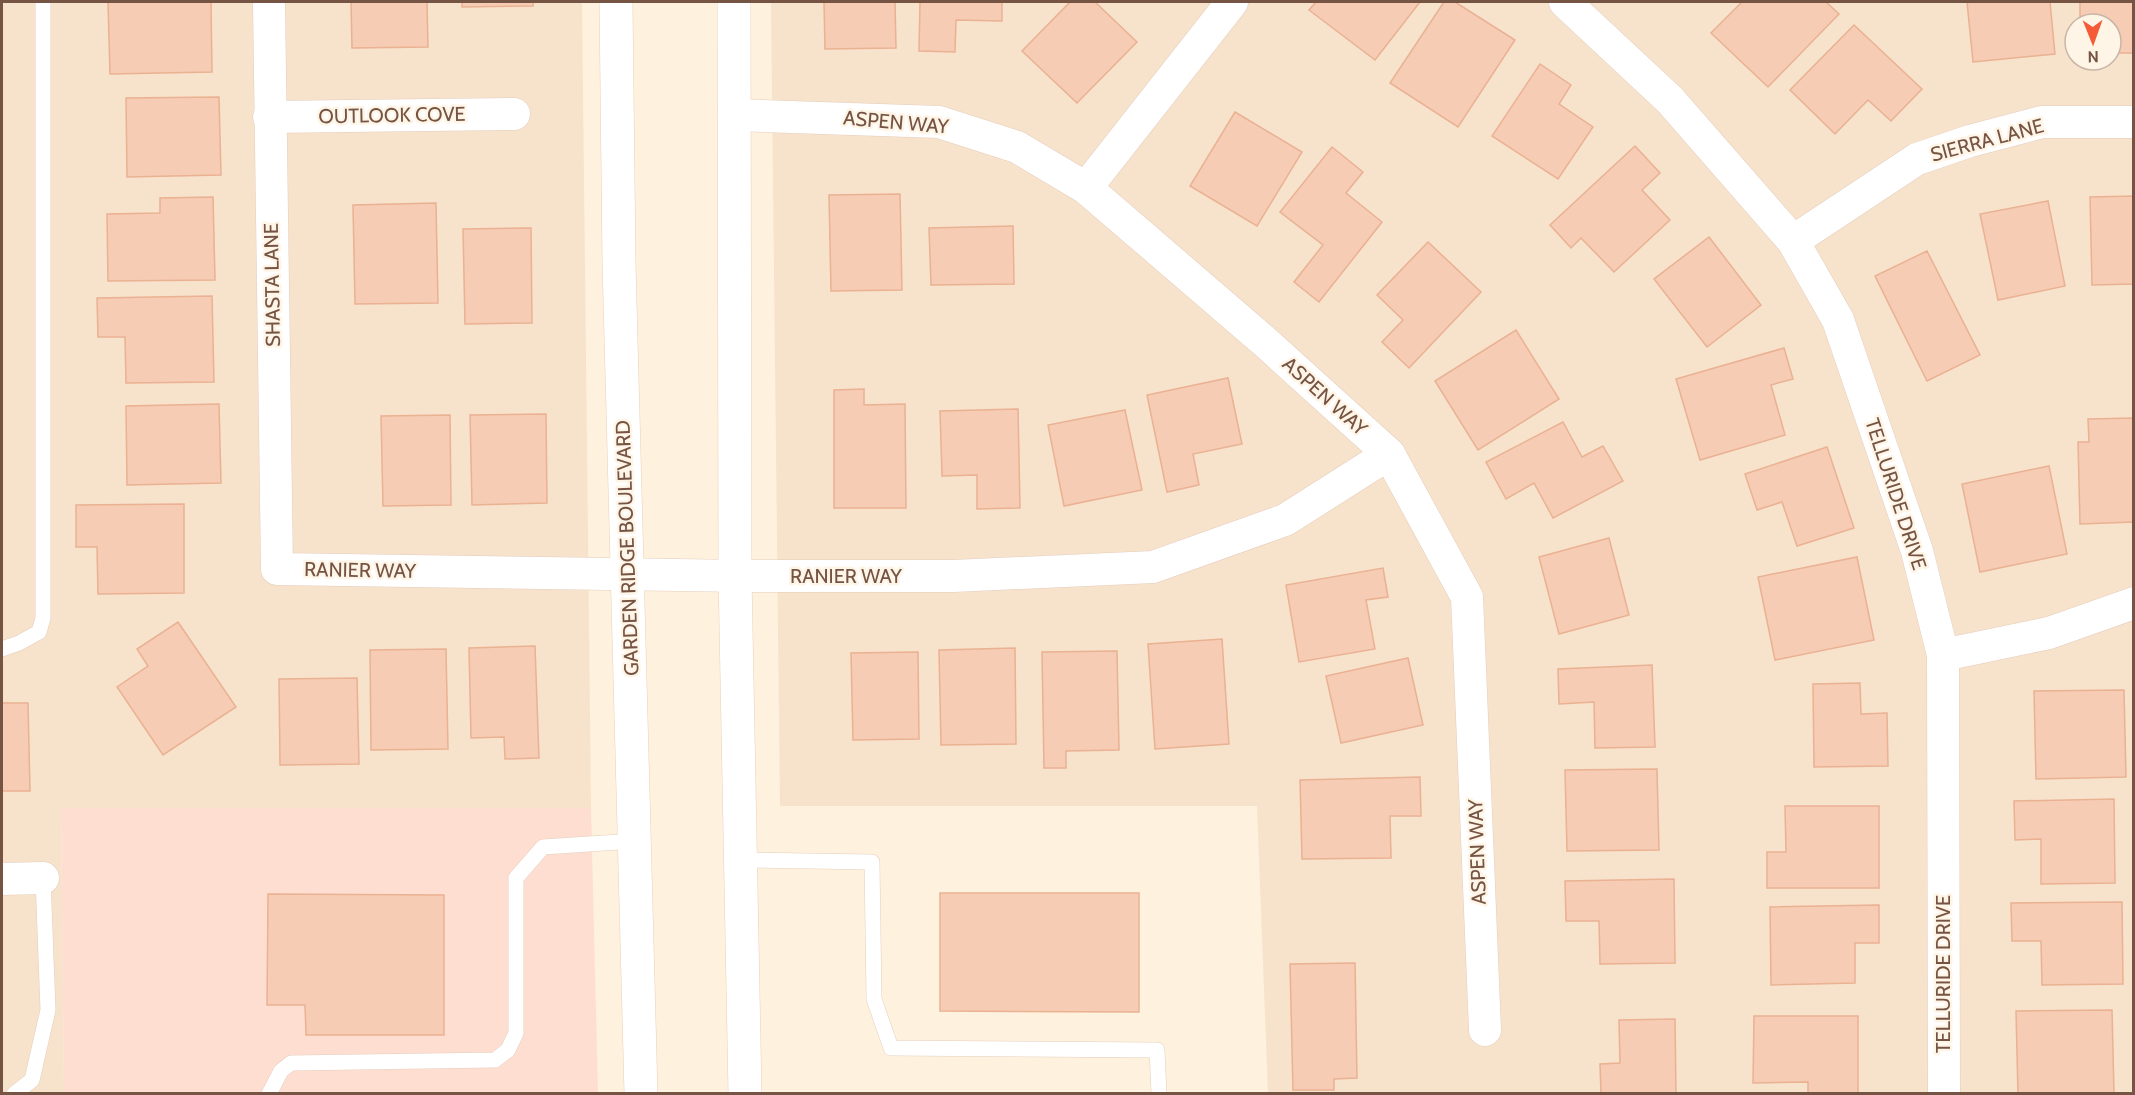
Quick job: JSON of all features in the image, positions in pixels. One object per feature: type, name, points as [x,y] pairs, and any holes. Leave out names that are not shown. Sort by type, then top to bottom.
[{"type":"main road","name":"GARDEN RIDGE BOULEVARD","points":[[616,2],[619,263],[641,1094]]},
{"type":"main road","points":[[735,2],[735,576],[745,1094]]},
{"type":"street","name":"SHASTA LANE","points":[[269,2],[277,569]]},
{"type":"street","points":[[1086,188],[1232,2]]},
{"type":"street","name":"TELLURIDE DRIVE","points":[[1565,2],[1670,100],[1793,241],[1838,320],[1917,551],[1943,655],[1944,1094]]},
{"type":"street","name":"OUTLOOK COVE","points":[[269,117],[514,114]]},
{"type":"street","name":"ASPEN WAY","points":[[736,115],[939,122],[1017,147],[1086,188],[1263,340],[1389,454],[1467,597],[1485,1030]]},
{"type":"street","name":"SIERRA LANE","points":[[1793,241],[1917,159],[1970,141],[2042,122],[2133,122]]},
{"type":"street","name":"RANIER WAY","points":[[277,569],[735,576],[953,576],[1153,567],[1286,520],[1389,454]]},
{"type":"street","points":[[1943,655],[2049,633],[2133,603]]},
{"type":"street","points":[[2,879],[43,878]]},
{"type":"lane","points":[[2,649],[39,632],[43,618],[43,2]]},
{"type":"lane","points":[[269,1094],[281,1071],[291,1063],[495,1060],[508,1050],[516,1033],[516,878],[543,847],[635,841]]},
{"type":"lane","points":[[740,860],[872,862],[874,999],[891,1048],[1157,1050],[1159,1094]]},
{"type":"lane","points":[[14,1094],[32,1080],[48,1010],[43,878]]},
{"type":"shaded area","points":[[2,2],[582,2],[591,808],[61,808],[64,1093],[2,1094]]},
{"type":"shaded area","points":[[771,2],[2133,2],[2133,1093],[1268,1093],[1257,806],[780,806]]},
{"type":"shaded area","points":[[61,808],[591,808],[598,1093],[64,1093]]},
{"type":"building","points":[[108,2],[211,2],[212,72],[110,74]]},
{"type":"building","points":[[351,2],[427,2],[428,47],[352,48]]},
{"type":"building","points":[[462,2],[533,2],[533,6],[462,7]]},
{"type":"building","points":[[824,2],[895,2],[896,48],[825,49]]},
{"type":"building","points":[[920,2],[1002,2],[1002,21],[956,20],[955,52],[919,51]]},
{"type":"building","points":[[1070,2],[1095,2],[1137,42],[1077,103],[1022,51]]},
{"type":"building","points":[[1316,2],[1420,2],[1375,60],[1309,10]]},
{"type":"building","points":[[1444,2],[1455,2],[1515,40],[1458,127],[1390,83]]},
{"type":"building","points":[[1742,2],[1826,2],[1839,14],[1768,87],[1711,33]]},
{"type":"building","points":[[1967,2],[2050,2],[2055,54],[1973,62]]},
{"type":"building","points":[[2080,2],[2134,2],[2134,53],[2123,53],[2123,12],[2080,12]]},
{"type":"building","points":[[1854,25],[1922,89],[1891,121],[1868,100],[1835,134],[1790,90]]},
{"type":"building","points":[[1540,64],[1571,85],[1559,104],[1593,127],[1558,179],[1492,136]]},
{"type":"building","points":[[219,97],[221,175],[127,177],[126,98]]},
{"type":"building","points":[[1235,112],[1302,152],[1257,226],[1190,186]]},
{"type":"building","points":[[1635,146],[1660,173],[1642,190],[1670,220],[1614,272],[1581,238],[1571,248],[1550,225]]},
{"type":"building","points":[[1332,147],[1363,172],[1346,193],[1382,222],[1319,302],[1294,282],[1323,245],[1280,212]]},
{"type":"building","points":[[900,194],[902,290],[831,291],[829,195]]},
{"type":"building","points":[[2134,196],[2134,284],[2092,285],[2090,197]]},
{"type":"building","points":[[213,197],[215,280],[108,281],[107,214],[160,213],[160,198]]},
{"type":"building","points":[[2048,201],[2065,286],[1998,300],[1980,214]]},
{"type":"building","points":[[436,203],[438,303],[355,304],[353,205]]},
{"type":"building","points":[[1013,226],[1014,284],[931,285],[929,228]]},
{"type":"building","points":[[531,228],[532,323],[465,324],[463,229]]},
{"type":"building","points":[[1709,237],[1761,305],[1707,347],[1654,279]]},
{"type":"building","points":[[1428,242],[1481,292],[1409,368],[1382,342],[1403,320],[1377,295]]},
{"type":"building","points":[[1927,251],[1980,355],[1927,381],[1875,276]]},
{"type":"building","points":[[212,296],[214,382],[126,383],[125,337],[98,337],[97,298]]},
{"type":"building","points":[[1516,330],[1559,399],[1478,450],[1435,381]]},
{"type":"building","points":[[1784,348],[1793,379],[1771,385],[1785,435],[1700,460],[1676,379]]},
{"type":"building","points":[[1228,378],[1242,444],[1193,454],[1199,485],[1167,492],[1147,395]]},
{"type":"building","points":[[864,389],[864,405],[905,404],[906,508],[834,508],[834,390]]},
{"type":"building","points":[[219,404],[221,483],[127,485],[126,406]]},
{"type":"building","points":[[1018,409],[1020,508],[977,509],[977,475],[942,476],[940,411]]},
{"type":"building","points":[[1125,410],[1142,490],[1064,506],[1048,425]]},
{"type":"building","points":[[546,414],[547,503],[472,505],[470,415]]},
{"type":"building","points":[[450,415],[451,505],[383,506],[381,416]]},
{"type":"building","points":[[2134,418],[2134,522],[2080,524],[2078,442],[2089,442],[2088,419]]},
{"type":"building","points":[[1563,422],[1582,457],[1603,446],[1623,481],[1553,518],[1534,483],[1506,499],[1486,462]]},
{"type":"building","points":[[1827,447],[1854,528],[1797,546],[1782,502],[1757,510],[1745,474]]},
{"type":"building","points":[[2049,466],[2067,554],[1980,572],[1962,484]]},
{"type":"building","points":[[184,504],[184,593],[98,594],[97,547],[76,547],[76,505]]},
{"type":"building","points":[[1609,538],[1629,615],[1559,634],[1539,557]]},
{"type":"building","points":[[1857,557],[1874,640],[1775,660],[1758,577]]},
{"type":"building","points":[[1383,568],[1388,597],[1366,600],[1375,649],[1299,662],[1286,585]]},
{"type":"building","points":[[178,622],[236,707],[163,755],[117,687],[148,666],[137,649]]},
{"type":"building","points":[[1222,639],[1229,744],[1155,749],[1148,644]]},
{"type":"building","points":[[535,646],[539,758],[505,759],[504,737],[471,738],[469,648]]},
{"type":"building","points":[[1015,648],[1016,744],[941,745],[939,650]]},
{"type":"building","points":[[446,649],[448,749],[371,750],[370,650]]},
{"type":"building","points":[[1117,651],[1119,750],[1066,751],[1066,768],[1044,768],[1042,652]]},
{"type":"building","points":[[918,652],[919,739],[853,740],[851,653]]},
{"type":"building","points":[[1408,658],[1423,725],[1341,743],[1326,676]]},
{"type":"building","points":[[1652,665],[1655,747],[1595,748],[1594,702],[1559,704],[1558,669]]},
{"type":"building","points":[[357,678],[359,764],[280,765],[279,679]]},
{"type":"building","points":[[1860,683],[1861,714],[1887,713],[1888,766],[1814,767],[1813,684]]},
{"type":"building","points":[[2124,690],[2126,777],[2036,779],[2034,691]]},
{"type":"building","points":[[2,703],[28,703],[30,791],[2,791]]},
{"type":"building","points":[[1657,769],[1659,850],[1567,851],[1565,770]]},
{"type":"building","points":[[1420,777],[1421,816],[1390,816],[1391,858],[1302,859],[1300,780]]},
{"type":"building","points":[[2114,799],[2115,883],[2041,884],[2041,839],[2015,840],[2014,801]]},
{"type":"building","points":[[1785,806],[1879,806],[1879,888],[1767,888],[1767,852],[1786,852]]},
{"type":"building","points":[[1674,879],[1675,963],[1600,964],[1599,921],[1566,921],[1565,881]]},
{"type":"building","points":[[940,893],[1139,893],[1139,1012],[940,1011]]},
{"type":"building","points":[[268,894],[444,895],[444,1035],[306,1035],[305,1005],[267,1005]]},
{"type":"building","points":[[2122,902],[2123,984],[2042,985],[2041,941],[2012,941],[2011,903]]},
{"type":"building","points":[[1879,905],[1879,943],[1855,943],[1855,983],[1771,985],[1770,907]]},
{"type":"building","points":[[1355,963],[1357,1078],[1334,1079],[1334,1090],[1293,1090],[1290,964]]},
{"type":"building","points":[[2112,1010],[2114,1093],[2018,1094],[2016,1011]]},
{"type":"building","points":[[1754,1016],[1858,1016],[1858,1094],[1808,1094],[1808,1082],[1753,1083]]},
{"type":"building","points":[[1675,1019],[1676,1094],[1601,1094],[1600,1064],[1620,1063],[1619,1020]]}]
